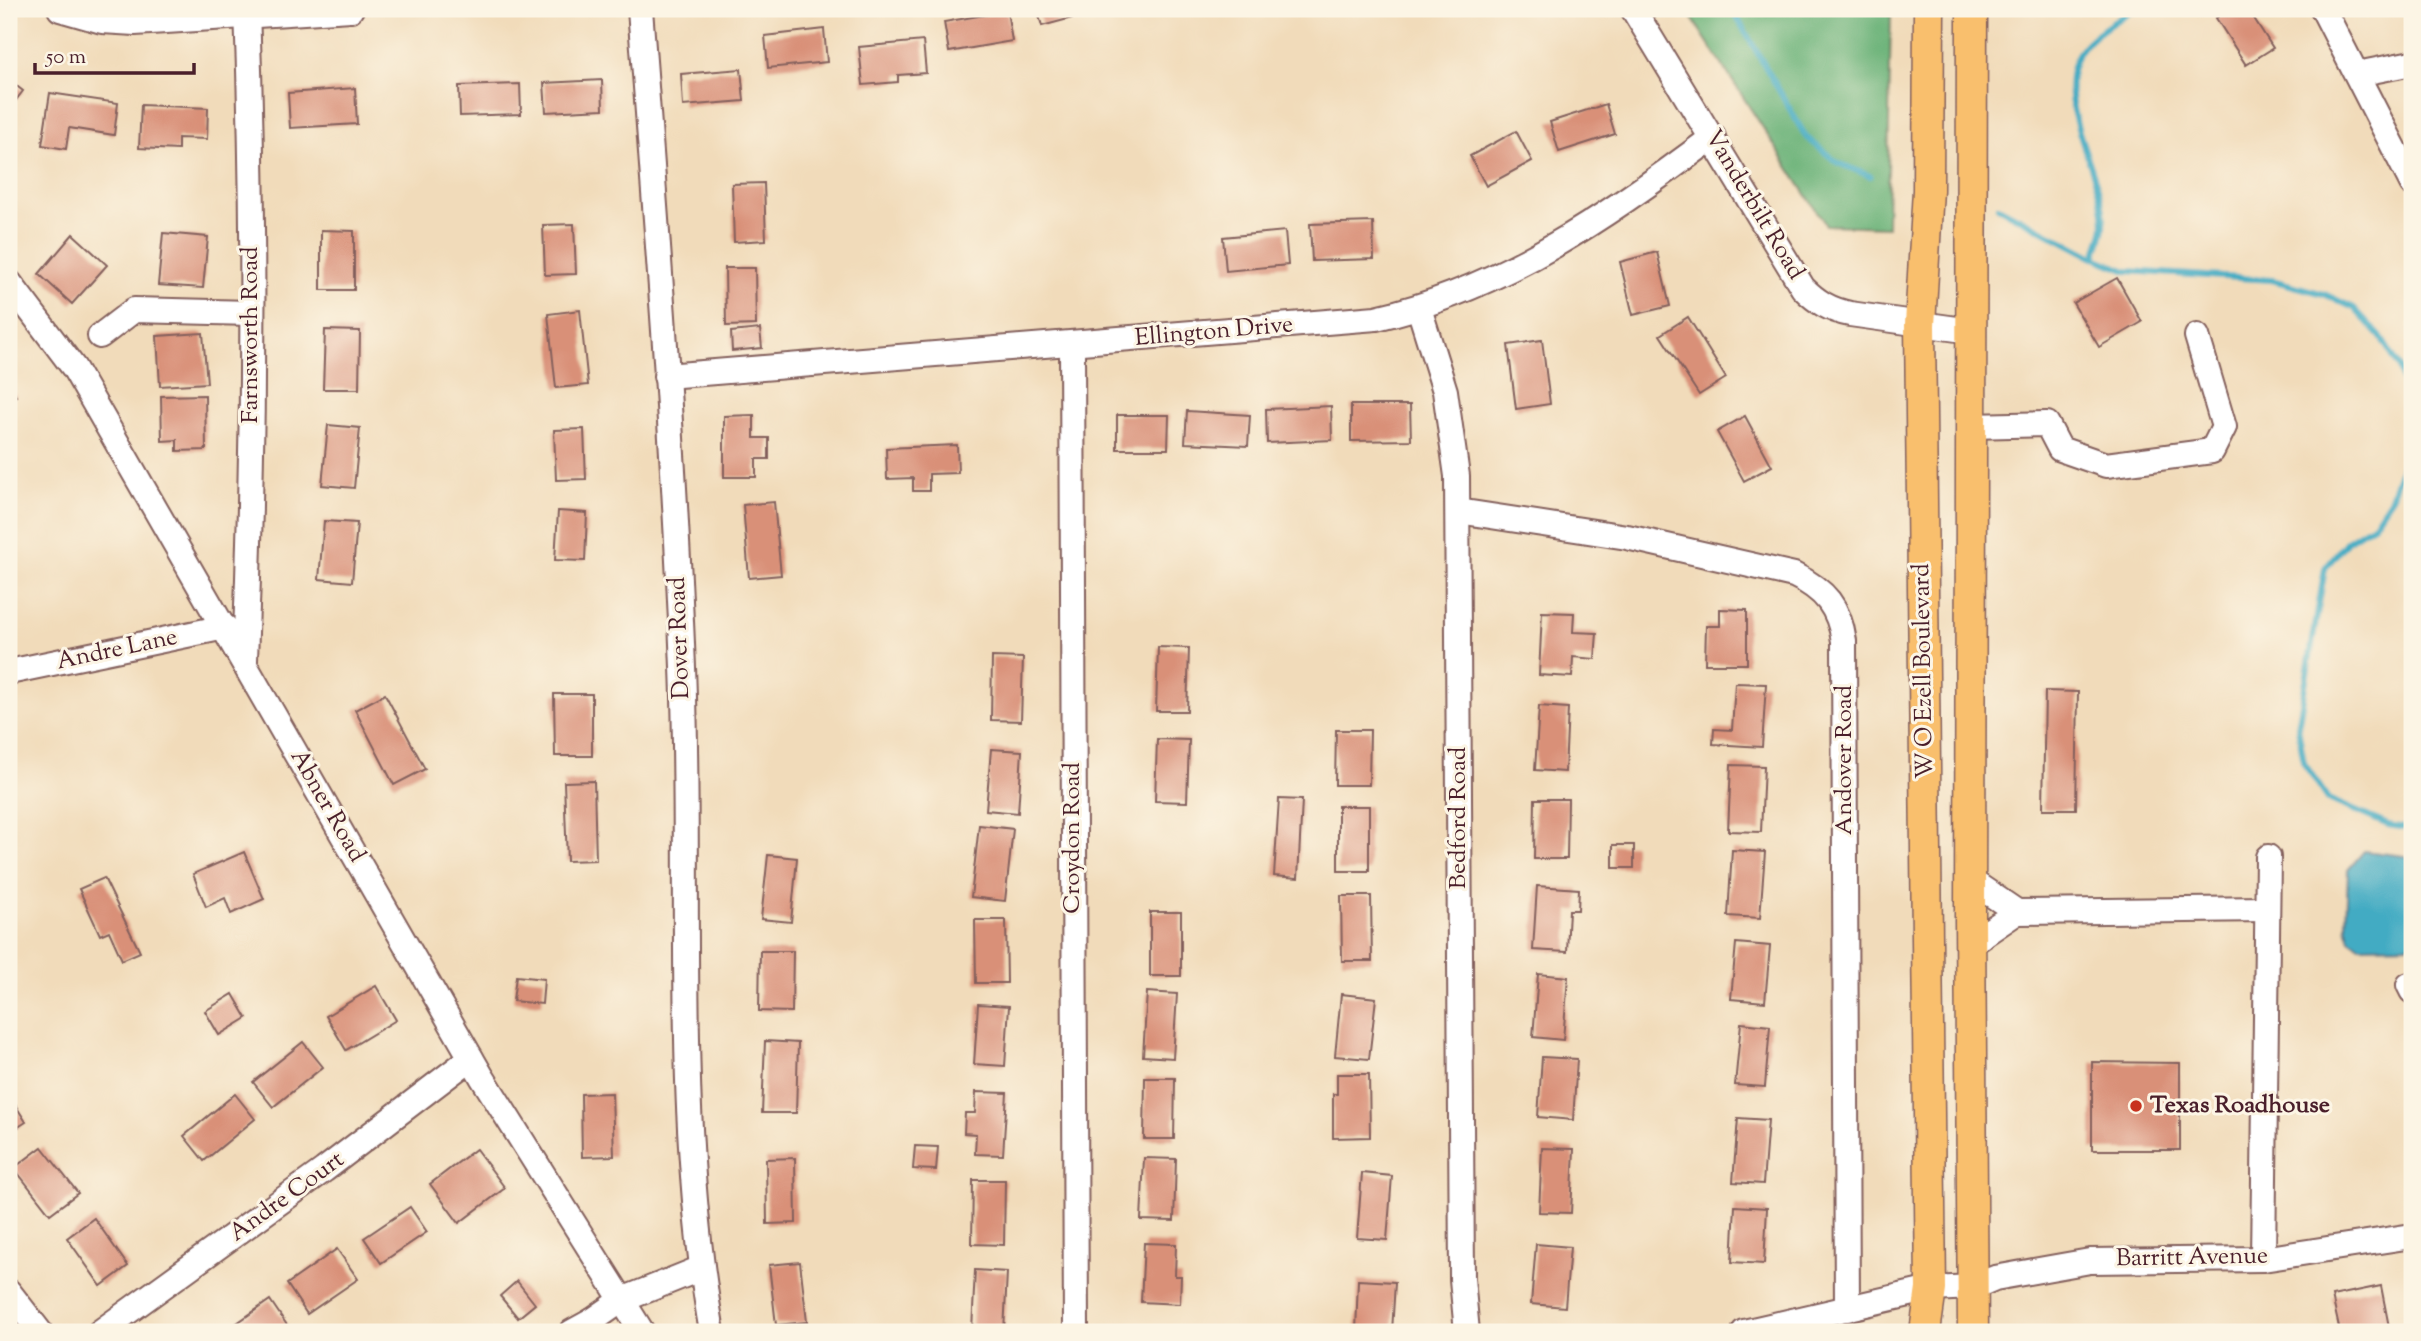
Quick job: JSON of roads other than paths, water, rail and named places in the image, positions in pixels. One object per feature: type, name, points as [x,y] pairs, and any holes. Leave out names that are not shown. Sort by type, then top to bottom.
[{"type":"main road","name":"W O Ezell Boulevard","points":[[1925,1332],[1931,1289],[1920,325],[1928,190],[1929,9]]},
{"type":"main road","name":"W O Ezell Boulevard","points":[[1972,9],[1970,944],[1973,1332]]},
{"type":"street","points":[[60,9],[102,21],[135,23],[247,12],[351,9]]},
{"type":"street","name":"Dover Road","points":[[640,9],[683,669],[685,1023],[694,1206],[712,1332]]},
{"type":"street","name":"Vanderbilt Road","points":[[1633,9],[1803,288],[1812,297],[1836,311],[1971,331]]},
{"type":"street","points":[[2323,9],[2412,183]]},
{"type":"street","name":"Farnsworth Road","points":[[245,661],[252,502],[247,12]]},
{"type":"street","points":[[2357,74],[2412,63]]},
{"type":"street","name":"Ellington Drive","points":[[666,376],[1362,320],[1419,309],[1474,287],[1627,202],[1713,137]]},
{"type":"street","name":"Abner Road","points":[[9,282],[75,368],[471,1058],[642,1332]]},
{"type":"street","name":"Bedford Road","points":[[1419,309],[1447,401],[1457,476],[1462,1265],[1467,1332]]},
{"type":"street","points":[[100,336],[134,310],[251,313]]},
{"type":"street","points":[[1971,426],[2047,424],[2060,449],[2106,465],[2212,451],[2224,426],[2197,336]]},
{"type":"street","name":"Croydon Road","points":[[1072,344],[1076,1332]]},
{"type":"street","name":"Andover Road","points":[[1458,511],[1627,537],[1794,575],[1814,584],[1830,599],[1841,619],[1844,641],[1847,1309]]},
{"type":"street","name":"Andre Lane","points":[[9,671],[225,627]]},
{"type":"street","points":[[2263,1259],[2268,857]]},
{"type":"street","points":[[1970,880],[2017,912]]},
{"type":"street","points":[[1970,944],[2017,912],[2267,909]]},
{"type":"street","name":"Andre Court","points":[[100,1332],[324,1170],[471,1058]]},
{"type":"street","name":"Barritt Avenue","points":[[1750,1332],[1931,1289],[1974,1287],[1995,1278],[2090,1261],[2263,1259],[2412,1236]]},
{"type":"street","points":[[587,1328],[622,1300],[702,1268]]},
{"type":"street","points":[[9,1292],[40,1332]]},
{"type":"water","points":[[2364,851],[2412,857],[2412,945],[2360,946],[2350,939],[2346,926],[2348,870]]},
{"type":"waterway","points":[[1732,9],[1806,137],[1838,163],[1870,176]]},
{"type":"waterway","points":[[2095,258],[2104,227],[2102,207],[2075,120],[2071,77],[2076,58],[2087,43],[2133,9]]},
{"type":"waterway","points":[[1998,207],[2095,258],[2127,271],[2272,280],[2324,294],[2354,308],[2380,336],[2400,368],[2408,406],[2404,460],[2391,498],[2374,524],[2347,541],[2325,568],[2298,727],[2304,763],[2328,799],[2388,825],[2412,829]]},
{"type":"place","name":"Texas Roadhouse","points":[[2136,1106]]}]
